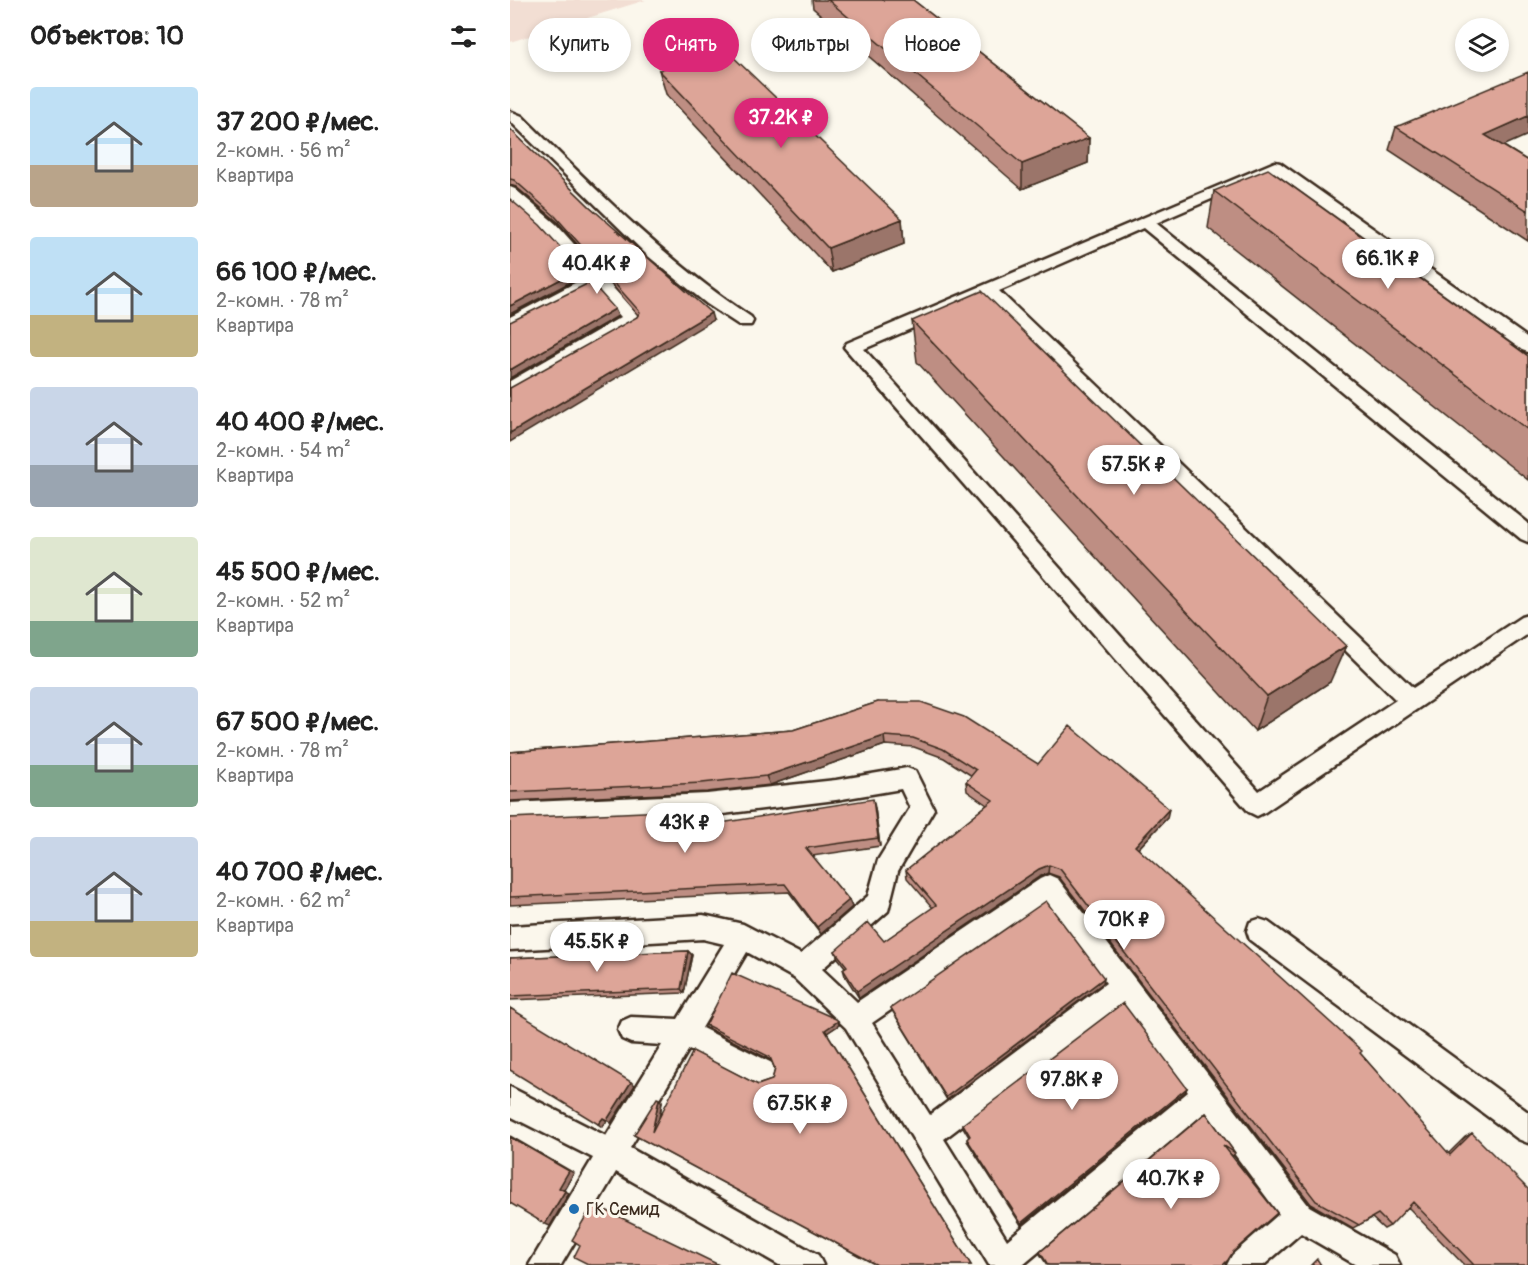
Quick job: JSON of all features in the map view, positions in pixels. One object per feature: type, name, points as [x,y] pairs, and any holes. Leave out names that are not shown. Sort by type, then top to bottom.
[{"type":"lane","points":[[510,115],[517,119],[653,254],[707,298],[744,321]]},
{"type":"lane","points":[[1528,346],[1275,166],[853,346],[1257,806],[1528,623]]},
{"type":"lane","points":[[510,192],[550,227],[632,318],[510,389]]},
{"type":"lane","points":[[1145,222],[1528,534]]},
{"type":"lane","points":[[510,324],[596,278]]},
{"type":"lane","points":[[987,289],[1412,701]]},
{"type":"lane","points":[[510,814],[707,805],[836,790],[907,778],[922,809],[887,868],[879,903],[803,969]]},
{"type":"lane","points":[[855,1019],[1049,887],[1299,1216],[1385,1265]]},
{"type":"lane","points":[[510,938],[702,927],[743,936],[803,969],[855,1019],[1005,1264],[1206,1094]]},
{"type":"lane","points":[[1259,931],[1528,1129]]},
{"type":"lane","points":[[544,1265],[743,936]]},
{"type":"lane","points":[[925,1136],[1124,986]]},
{"type":"lane","points":[[631,1030],[685,1033],[762,1073]]},
{"type":"lane","points":[[510,1101],[611,1153],[808,1265]]},
{"type":"lane","points":[[1242,1265],[1299,1216]]},
{"type":"shaded area","points":[[510,0],[646,0],[588,18],[528,18],[528,36],[510,42]]},
{"type":"building","points":[[828,0],[913,0],[936,18],[883,18],[883,46],[871,36],[871,18],[849,18]]},
{"type":"building","points":[[981,53],[1089,138],[1022,164],[913,72],[981,72]]},
{"type":"building","points":[[739,62],[902,219],[828,248],[661,72],[739,72]]},
{"type":"building","points":[[1528,72],[1528,116],[1485,135],[1528,161],[1528,211],[1396,127]]},
{"type":"building","points":[[510,129],[589,206],[711,313],[510,433],[510,388],[637,317],[640,312],[555,216],[510,179]]},
{"type":"building","points":[[1268,169],[1528,356],[1528,430],[1214,191]]},
{"type":"building","points":[[510,199],[540,225],[580,269],[510,306]]},
{"type":"building","points":[[591,282],[615,309],[510,370],[510,322]]},
{"type":"building","points":[[982,291],[1346,646],[1267,696],[912,321]]},
{"type":"building","points":[[878,702],[921,702],[964,717],[1038,764],[1070,726],[1169,809],[1135,846],[1362,1051],[1360,1053],[1450,1155],[1472,1133],[1528,1189],[1528,1265],[1474,1265],[1413,1202],[1390,1226],[1378,1214],[1359,1225],[1316,1201],[1060,869],[1049,865],[1039,869],[857,991],[843,969],[847,966],[835,951],[868,922],[884,941],[936,905],[906,870],[993,800],[966,782],[976,770],[943,749],[913,738],[884,736],[766,776],[702,783],[510,792],[510,752],[793,730]]},
{"type":"building","points":[[873,799],[878,838],[806,848],[849,900],[817,927],[785,884],[510,897],[510,818],[666,811],[670,831]]},
{"type":"building","points":[[1046,901],[1104,978],[946,1097],[891,1008]]},
{"type":"building","points":[[688,951],[681,989],[510,996],[510,958]]},
{"type":"building","points":[[732,973],[838,1021],[825,1030],[971,1265],[877,1265],[634,1135],[657,1098],[659,1099],[652,1132],[693,1051],[758,1085],[772,1080],[775,1069],[770,1057],[706,1025]]},
{"type":"building","points":[[1123,1003],[1187,1088],[1021,1223],[967,1139],[970,1136],[963,1124]]},
{"type":"building","points":[[510,1008],[631,1082],[607,1120],[603,1118],[598,1124],[510,1070]]},
{"type":"building","points":[[1206,1113],[1235,1153],[1223,1145],[1277,1213],[1233,1252],[1223,1265],[1048,1265],[1040,1252]]},
{"type":"building","points":[[510,1137],[569,1171],[559,1188],[565,1191],[545,1224],[510,1203]]},
{"type":"building","points":[[593,1204],[719,1265],[590,1265],[574,1257],[580,1245],[572,1240]]},
{"type":"building","points":[[1317,1259],[1321,1265],[1311,1265]]},
{"type":"place","name":"ГК Семид","points":[[574,1209]]}]
